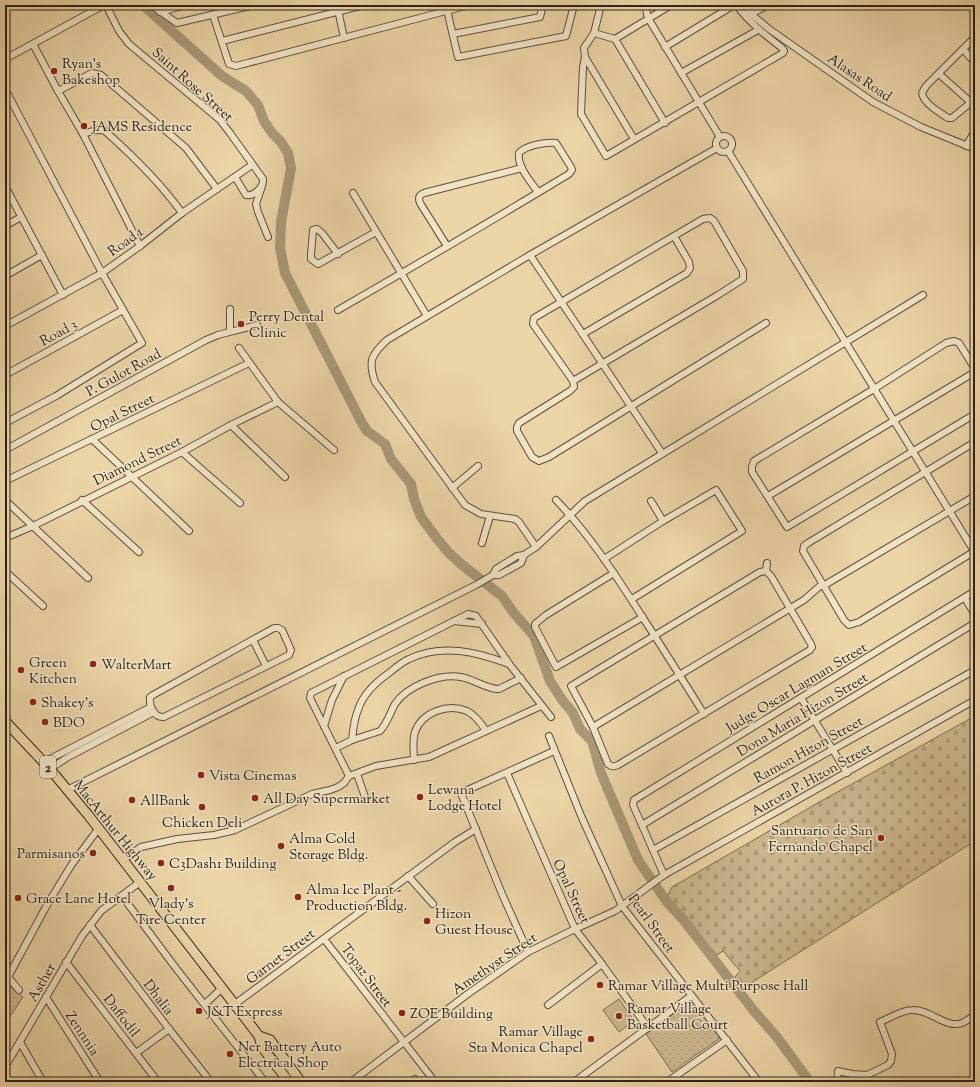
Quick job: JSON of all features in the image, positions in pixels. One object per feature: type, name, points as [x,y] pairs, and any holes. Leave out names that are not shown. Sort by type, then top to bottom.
[{"type":"highway","name":"MacArthur Highway","points":[[5,721],[47,766],[99,828],[259,1036],[262,1047],[288,1082]]},
{"type":"highway","name":"MacArthur Highway","points":[[259,1036],[270,1040],[301,1082]]},
{"type":"street","points":[[5,59],[105,5]]},
{"type":"street","name":"Saint Rose Street","points":[[105,5],[119,31],[130,44],[220,120],[263,179],[262,186]]},
{"type":"street","points":[[151,5],[177,23],[254,5]]},
{"type":"street","points":[[160,12],[186,5]]},
{"type":"street","points":[[222,41],[337,8],[364,5]]},
{"type":"street","points":[[214,15],[229,64],[236,66],[468,5]]},
{"type":"street","points":[[453,34],[540,17],[543,5]]},
{"type":"street","points":[[447,10],[458,57],[566,36],[574,5]]},
{"type":"street","points":[[601,5],[594,33],[584,48],[585,57],[582,84],[582,116],[606,156],[783,53],[784,51],[758,30],[735,5],[665,47]]},
{"type":"street","points":[[645,5],[648,18],[720,138]]},
{"type":"street","points":[[615,39],[671,5]]},
{"type":"street","name":"Alasas Road","points":[[744,5],[751,14],[797,49],[873,102],[907,120],[975,149]]},
{"type":"street","points":[[751,14],[768,5]]},
{"type":"street","points":[[337,8],[344,38]]},
{"type":"street","points":[[681,73],[758,30]]},
{"type":"street","points":[[594,33],[615,39],[664,123]]},
{"type":"street","points":[[939,74],[974,102],[952,118],[948,118],[926,102],[922,98],[922,93],[926,86],[975,37]]},
{"type":"street","points":[[33,44],[83,134],[140,246]]},
{"type":"street","points":[[963,49],[975,63]]},
{"type":"street","points":[[585,57],[634,140]]},
{"type":"street","points":[[58,91],[92,73],[101,75],[186,148],[217,189]]},
{"type":"street","points":[[5,89],[102,273],[142,343],[56,396],[5,423]]},
{"type":"street","points":[[83,134],[97,130],[105,131],[147,171],[167,193],[182,213]]},
{"type":"street","points":[[966,146],[975,132]]},
{"type":"street","points":[[726,137],[731,142],[728,151],[720,151],[717,148],[716,142],[720,138],[726,137]]},
{"type":"street","points":[[338,310],[402,273],[447,246],[538,192],[568,174],[572,170],[560,146],[556,143],[548,143],[528,148],[519,154],[519,160],[522,168],[538,192]]},
{"type":"street","points":[[536,547],[515,519],[504,516],[490,516],[481,514],[464,505],[375,382],[372,372],[372,360],[378,349],[387,340],[717,148]]},
{"type":"street","points":[[728,151],[912,451],[925,472],[975,551],[849,625],[804,554],[804,546],[925,472],[975,442]]},
{"type":"street","name":"Road 1","points":[[5,326],[102,273],[182,213],[252,165]]},
{"type":"street","points":[[447,246],[420,203],[419,200],[421,195],[431,191],[522,168]]},
{"type":"street","points":[[235,177],[246,195],[251,196],[262,186]]},
{"type":"street","points":[[5,186],[63,295]]},
{"type":"street","points":[[262,186],[256,204],[268,237]]},
{"type":"street","points":[[353,193],[427,316]]},
{"type":"street","points":[[5,226],[21,217]]},
{"type":"street","points":[[572,381],[743,279],[743,271],[712,219],[702,219],[534,318],[533,322],[572,381],[574,384],[573,389],[519,423],[517,431],[535,460],[543,460],[766,323]]},
{"type":"street","points":[[338,254],[322,232],[317,229],[313,230],[311,256],[313,261],[318,264],[338,254],[376,232]]},
{"type":"street","points":[[583,334],[687,273],[690,268],[689,262],[674,236]]},
{"type":"street","points":[[5,276],[42,255]]},
{"type":"street","points":[[530,256],[662,453]]},
{"type":"street","points":[[67,790],[476,585],[493,575],[499,575],[521,563],[524,555],[552,533],[585,501],[662,453],[847,343],[923,295]]},
{"type":"street","points":[[230,309],[230,331]]},
{"type":"street","name":"Road 3","points":[[5,375],[123,310]]},
{"type":"street","name":"P. Gulot Road","points":[[5,450],[193,347],[218,335],[257,325]]},
{"type":"street","points":[[768,496],[975,371],[959,343],[950,341],[874,389],[754,461],[752,472],[787,527],[975,414]]},
{"type":"street","points":[[239,348],[278,402],[334,450]]},
{"type":"street","name":"Opal Street","points":[[5,482],[249,363]]},
{"type":"street","name":"Diamond Street","points":[[5,538],[33,526],[82,500],[182,452],[230,425],[278,402]]},
{"type":"street","points":[[230,425],[285,477]]},
{"type":"street","points":[[92,439],[189,531]]},
{"type":"street","points":[[182,452],[240,503]]},
{"type":"street","points":[[452,488],[478,466]]},
{"type":"street","points":[[604,559],[663,521],[716,490],[742,531],[632,599]]},
{"type":"street","points":[[593,727],[804,600],[820,586],[823,586],[975,496]]},
{"type":"street","points":[[5,500],[88,578]]},
{"type":"street","points":[[82,500],[139,552]]},
{"type":"street","points":[[556,500],[570,514],[632,599],[704,714]]},
{"type":"street","points":[[651,501],[663,521]]},
{"type":"street","points":[[482,543],[490,516]]},
{"type":"street","points":[[766,571],[767,563]]},
{"type":"street","points":[[5,570],[43,606]]},
{"type":"street","points":[[766,571],[772,576],[811,644],[812,647],[810,650],[614,767],[608,764],[593,727],[571,686],[760,572],[766,571]]},
{"type":"street","points":[[614,573],[546,615],[535,624],[535,627],[556,667],[643,617]]},
{"type":"street","name":"Judge Oscar Lagman Street","points":[[642,825],[633,805],[634,800],[975,592]]},
{"type":"street","points":[[965,598],[975,615]]},
{"type":"street","points":[[349,776],[310,698],[311,693],[462,616],[473,614],[476,616],[510,665],[551,717]]},
{"type":"street","points":[[454,621],[482,624]]},
{"type":"street","name":"Dona Maria Hizon Street","points":[[642,825],[975,623]]},
{"type":"street","points":[[274,628],[278,628],[282,630],[291,652],[289,655],[164,717],[160,718],[156,715],[149,701],[150,697],[253,640],[274,628]]},
{"type":"street","points":[[253,640],[266,666]]},
{"type":"street","points":[[402,647],[408,659]]},
{"type":"street","points":[[352,740],[358,709],[370,689],[380,679],[408,659],[424,653],[443,650],[473,652],[510,665]]},
{"type":"street","name":"Ramon Hizon Street","points":[[653,850],[975,670]]},
{"type":"street","points":[[324,726],[332,700],[344,676]]},
{"type":"street","points":[[336,748],[352,740],[380,731],[396,703],[423,682],[434,678],[461,676],[480,682],[495,690],[521,678]]},
{"type":"street","points":[[800,698],[847,773]]},
{"type":"street","name":"Aurora P. Hizon Street","points":[[662,877],[975,700]]},
{"type":"street","points":[[123,860],[132,852],[147,845],[177,839],[214,835],[235,830],[312,794],[338,787],[344,783],[349,776],[376,766],[429,757],[541,706]]},
{"type":"street","points":[[414,760],[413,743],[415,732],[426,718],[437,710],[454,708],[467,711],[475,717],[486,731]]},
{"type":"street","points":[[47,766],[153,709]]},
{"type":"street","name":"Pearl Street","points":[[549,736],[554,751],[622,906],[759,1082]]},
{"type":"street","points":[[528,952],[461,793],[554,751]]},
{"type":"street","name":"Opal Street","points":[[507,773],[575,929],[648,1028]]},
{"type":"street","points":[[356,774],[365,797]]},
{"type":"street","points":[[642,825],[653,850],[662,877]]},
{"type":"street","points":[[19,990],[6,975],[72,864],[99,828]]},
{"type":"street","name":"Garnet Street","points":[[235,1004],[408,876],[455,842],[476,829]]},
{"type":"street","points":[[408,876],[433,904]]},
{"type":"street","name":"Amethyst Street","points":[[350,1082],[469,993],[528,952],[606,916],[662,877]]},
{"type":"street","name":"Asther","points":[[5,1067],[66,962],[90,925],[101,911],[140,882]]},
{"type":"street","points":[[122,896],[175,967],[265,1082]]},
{"type":"street","name":"Dhalia","points":[[90,925],[211,1082]]},
{"type":"street","name":"Topaz Street","points":[[324,939],[435,1082]]},
{"type":"street","name":"Daffodil","points":[[66,962],[158,1082]]},
{"type":"street","points":[[548,1005],[602,964]]},
{"type":"street","points":[[205,1004],[222,988]]},
{"type":"street","points":[[574,1082],[691,996]]},
{"type":"street","name":"Zennnia","points":[[46,997],[100,1082]]},
{"type":"street","points":[[837,1082],[838,1071],[867,1075],[888,1065],[891,1061],[892,1054],[880,1022],[910,1010],[926,1011],[945,1022],[958,1024],[975,1015]]},
{"type":"street","points":[[136,1053],[169,1029]]},
{"type":"street","points":[[668,1082],[727,1040]]},
{"type":"street","points":[[20,1042],[43,1082]]},
{"type":"green space","points":[[975,716],[975,841],[743,988],[735,977],[740,971],[723,951],[717,955],[666,899],[672,887],[823,800]]},
{"type":"green space","points":[[5,980],[23,997],[5,1024]]},
{"type":"green space","name":"Ramar Village Basketball Court","points":[[619,999],[634,1021],[619,1032],[603,1010]]},
{"type":"green space","points":[[692,1000],[720,1038],[672,1072],[646,1034]]},
{"type":"waterway","points":[[143,5],[222,76],[246,91],[258,105],[264,121],[288,153],[291,168],[281,222],[280,248],[285,273],[362,423],[367,431],[385,444],[391,459],[411,484],[414,499],[421,517],[438,540],[461,564],[502,596],[513,612],[534,636],[550,681],[573,713],[580,729],[592,741],[601,773],[638,860],[667,902],[682,918],[754,1011],[776,1036],[810,1082]]},
{"type":"place","name":"Ryan's Bakeshop","points":[[54,71]]},
{"type":"place","name":"JAMS Residence","points":[[84,126]]},
{"type":"place","name":"Perry Dental Clinic","points":[[241,324]]},
{"type":"place","name":"WalterMart","points":[[93,664]]},
{"type":"place","name":"Green Kitchen","points":[[21,670]]},
{"type":"place","name":"Shakey's","points":[[33,702]]},
{"type":"place","name":"BDO","points":[[45,722]]},
{"type":"place","name":"Vista Cinemas","points":[[201,775]]},
{"type":"place","name":"Lewana Lodge Hotel","points":[[420,797]]},
{"type":"place","name":"All Day Supermarket","points":[[255,798]]},
{"type":"place","name":"AllBank","points":[[132,800]]},
{"type":"place","name":"Chicken Deli","points":[[202,807]]},
{"type":"place","name":"Santuario de San Fernando Chapel","points":[[881,838]]},
{"type":"place","name":"Alma Cold Storage Bldg.","points":[[281,846]]},
{"type":"place","name":"Parmisanos","points":[[93,853]]},
{"type":"place","name":"C3Dash1 Building","points":[[161,863]]},
{"type":"place","name":"Vlady's Tire Center","points":[[171,888]]},
{"type":"place","name":"Alma Ice Plant - Production Bldg.","points":[[298,897]]},
{"type":"place","name":"Grace Lane Hotel","points":[[18,898]]},
{"type":"place","name":"Hizon Guest House","points":[[427,921]]},
{"type":"place","name":"Ramar Village Multi Purpose Hall","points":[[600,985]]},
{"type":"place","name":"J&T Express","points":[[199,1011]]},
{"type":"place","name":"ZOE Building","points":[[402,1013]]},
{"type":"place","name":"Ramar Village Basketball Court","points":[[619,1016]]},
{"type":"place","name":"Ramar Village Sta Monica Chapel","points":[[591,1039]]},
{"type":"place","name":"Ner Battery Auto Electrical Shop","points":[[230,1054]]}]
